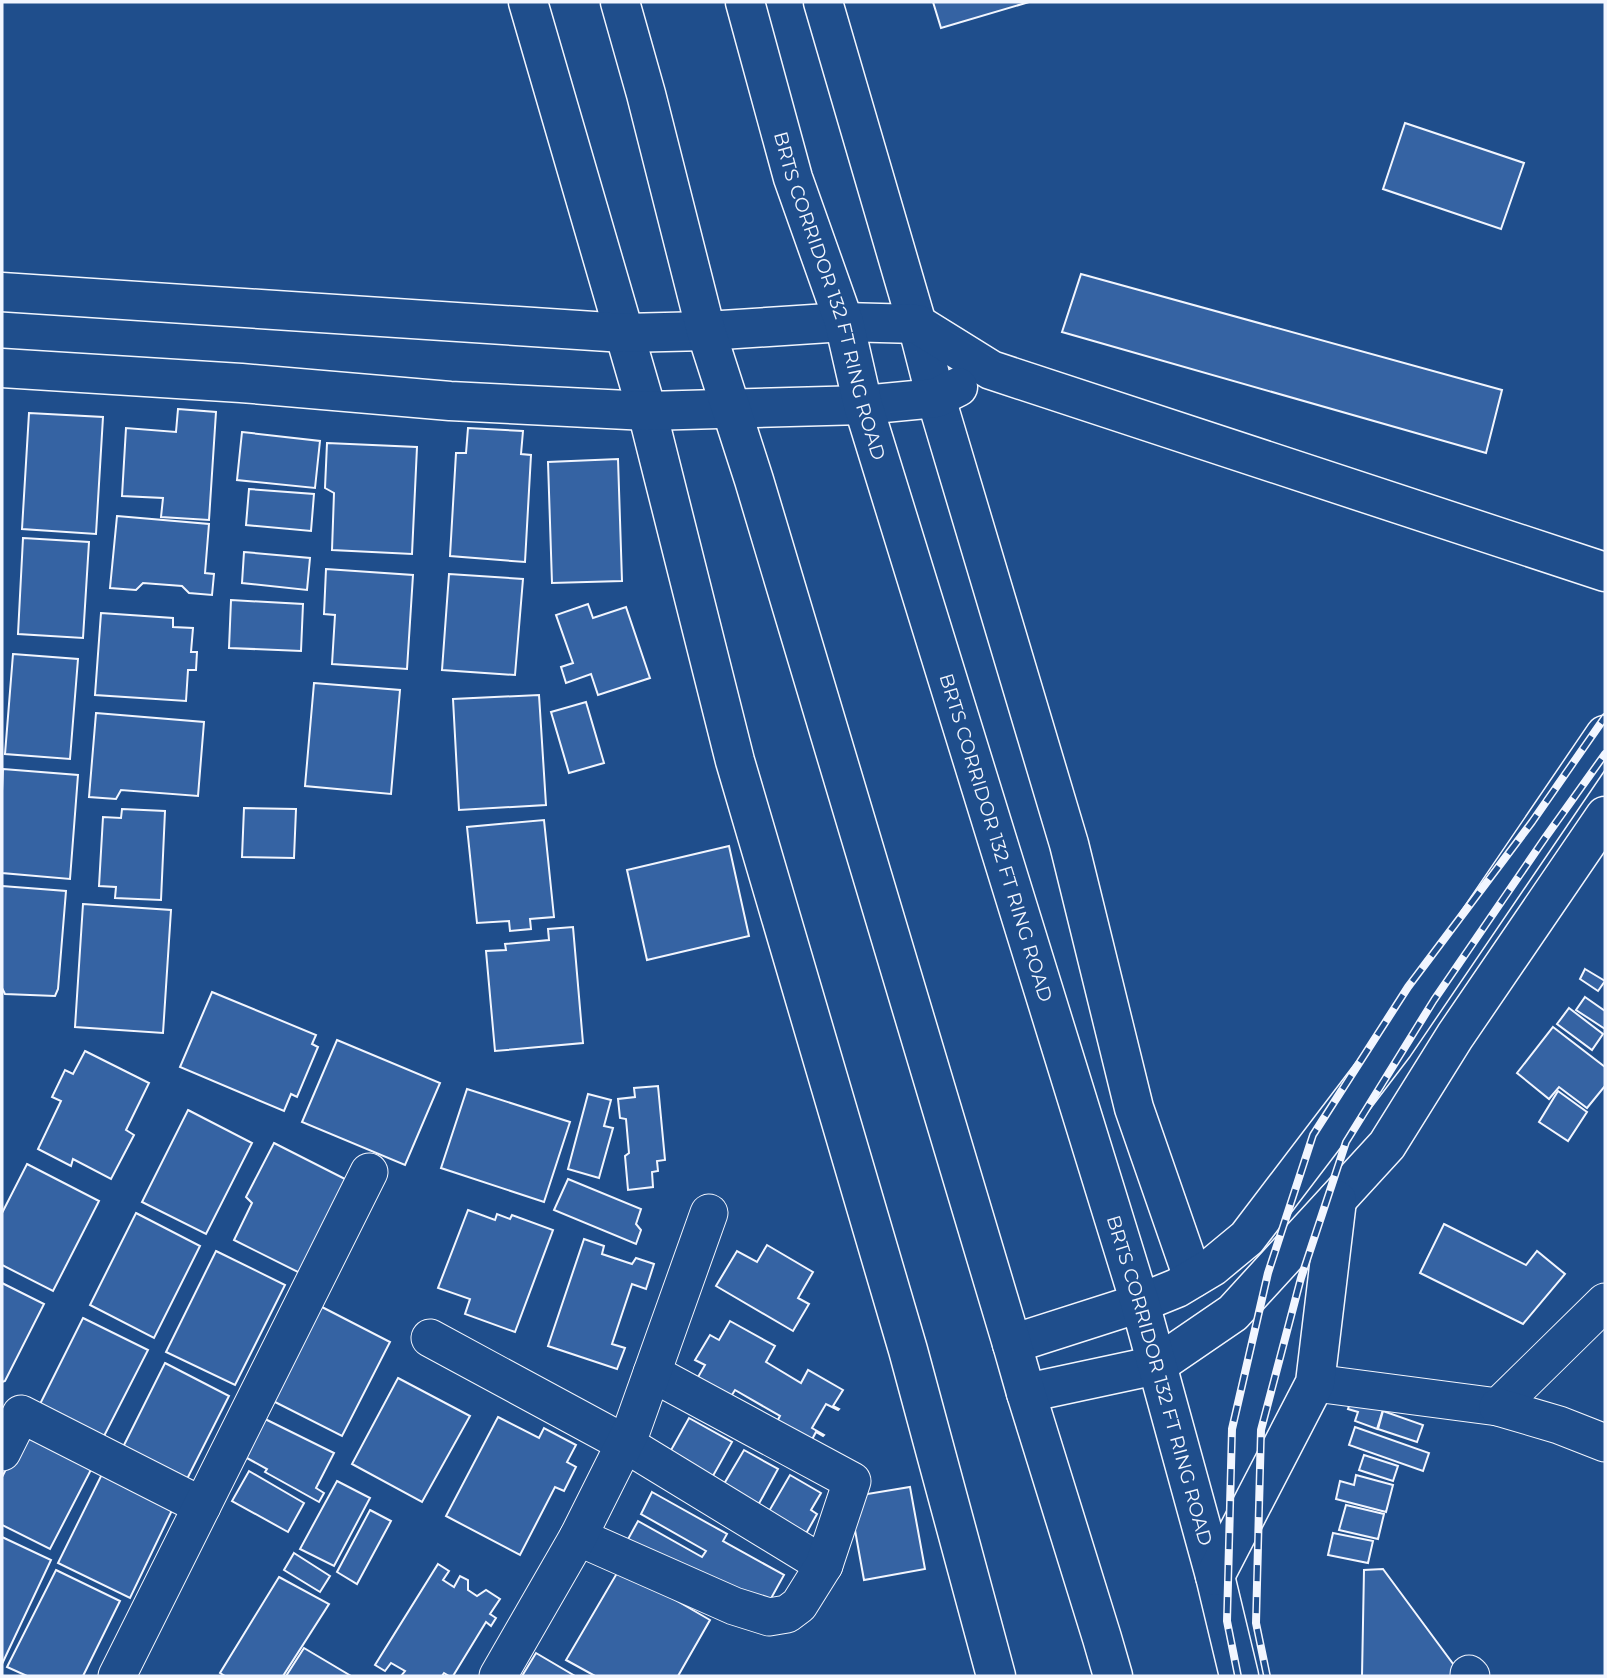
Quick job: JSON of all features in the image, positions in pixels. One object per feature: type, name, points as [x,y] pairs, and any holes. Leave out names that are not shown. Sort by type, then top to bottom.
[{"type":"street","points":[[528,2],[648,411],[735,761],[908,1350],[996,1676]]},
{"type":"street","points":[[620,2],[706,331],[1113,1676]]},
{"type":"street","name":"BRTS CORRIDOR 132 FT RING ROAD","points":[[745,2],[793,178],[844,322],[863,405],[1140,1303],[1215,1576],[1239,1676]]},
{"type":"street","points":[[822,2],[1069,845],[1134,1108],[1194,1278]]},
{"type":"street","points":[[2,292],[624,332],[706,331],[844,322],[917,324],[991,370],[1605,572]]},
{"type":"street","points":[[2,368],[241,383],[450,401],[648,411],[863,405],[936,398],[991,370]]},
{"type":"street","points":[[1013,1344],[1140,1303],[1177,1288],[1212,1267],[1247,1238],[1386,1056],[1605,735]]},
{"type":"street","points":[[1026,1393],[1157,1365],[1233,1313],[1387,1145],[1455,1036],[1605,816]]},
{"type":"street","points":[[117,1676],[369,1172]]},
{"type":"street","points":[[1215,1576],[1315,1383],[1337,1200]]},
{"type":"street","points":[[498,1676],[578,1537],[632,1429],[709,1213]]},
{"type":"street","points":[[1498,1407],[1605,1302]]},
{"type":"street","points":[[430,1338],[624,1443],[824,1565]]},
{"type":"street","points":[[578,1537],[734,1606],[768,1617],[787,1614],[799,1605],[824,1565],[852,1480],[652,1373]]},
{"type":"street","points":[[1315,1383],[1498,1407],[1559,1424],[1605,1443]]},
{"type":"street","points":[[2,1452],[21,1414],[202,1506]]},
{"type":"building","points":[[933,2],[1029,2],[941,28]]},
{"type":"building","points":[[1405,123],[1524,163],[1501,229],[1383,189]]},
{"type":"building","points":[[1081,274],[1502,390],[1486,453],[1062,332]]},
{"type":"building","points":[[178,409],[216,412],[209,520],[161,517],[163,498],[122,496],[126,428],[176,432]]},
{"type":"building","points":[[29,413],[103,417],[96,534],[22,529]]},
{"type":"building","points":[[468,428],[523,431],[521,454],[531,455],[525,562],[450,556],[456,453],[466,453]]},
{"type":"building","points":[[242,432],[320,441],[315,488],[237,480]]},
{"type":"building","points":[[327,443],[417,447],[412,554],[332,550],[334,493],[325,488]]},
{"type":"building","points":[[618,459],[622,581],[552,583],[548,462]]},
{"type":"building","points":[[249,489],[314,494],[311,531],[246,525]]},
{"type":"building","points":[[117,516],[209,524],[205,573],[214,574],[212,595],[189,593],[182,586],[143,583],[136,590],[110,588]]},
{"type":"building","points":[[23,538],[89,542],[83,638],[18,634]]},
{"type":"building","points":[[244,552],[310,558],[307,590],[242,583]]},
{"type":"building","points":[[326,569],[413,575],[407,669],[332,664],[335,615],[324,614]]},
{"type":"building","points":[[449,574],[523,579],[515,675],[442,670]]},
{"type":"building","points":[[231,600],[303,604],[301,651],[229,648]]},
{"type":"building","points":[[588,604],[593,618],[626,607],[650,678],[598,695],[591,674],[566,683],[561,667],[573,663],[556,615]]},
{"type":"building","points":[[101,613],[173,618],[173,627],[193,628],[191,652],[197,652],[196,670],[188,670],[186,701],[95,695]]},
{"type":"building","points":[[13,654],[78,659],[70,759],[5,754]]},
{"type":"building","points":[[314,683],[400,690],[391,794],[305,786]]},
{"type":"building","points":[[539,695],[546,805],[459,810],[453,699]]},
{"type":"building","points":[[586,702],[604,763],[569,773],[551,712]]},
{"type":"building","points":[[96,713],[204,722],[198,796],[121,790],[116,799],[89,797]]},
{"type":"building","points":[[3,769],[78,775],[70,879],[2,873]]},
{"type":"building","points":[[244,808],[296,809],[294,858],[242,857]]},
{"type":"building","points":[[122,809],[165,811],[161,900],[115,898],[116,887],[99,886],[103,817],[121,818]]},
{"type":"building","points":[[544,820],[554,917],[530,919],[531,929],[510,931],[509,921],[477,923],[467,827]]},
{"type":"building","points":[[729,846],[749,936],[647,960],[627,870]]},
{"type":"building","points":[[2,886],[66,891],[58,989],[55,996],[5,994],[2,988]]},
{"type":"building","points":[[83,904],[171,910],[163,1033],[75,1027]]},
{"type":"building","points":[[573,927],[583,1043],[495,1051],[486,951],[506,950],[505,944],[549,940],[548,929]]},
{"type":"building","points":[[1585,969],[1605,981],[1598,991],[1580,979]]},
{"type":"building","points":[[212,992],[316,1035],[312,1044],[318,1047],[297,1097],[291,1094],[284,1111],[180,1067]]},
{"type":"building","points":[[1585,997],[1605,1011],[1605,1029],[1576,1010]]},
{"type":"building","points":[[1569,1008],[1603,1034],[1592,1050],[1557,1024]]},
{"type":"building","points":[[1553,1027],[1605,1067],[1605,1086],[1587,1108],[1559,1087],[1549,1099],[1517,1073]]},
{"type":"building","points":[[337,1040],[440,1083],[405,1165],[302,1122]]},
{"type":"building","points":[[85,1051],[149,1083],[126,1130],[134,1135],[111,1179],[73,1159],[71,1166],[38,1149],[61,1101],[52,1097],[65,1070],[73,1074]]},
{"type":"building","points":[[658,1086],[665,1160],[657,1161],[658,1171],[652,1172],[653,1187],[628,1190],[626,1119],[620,1118],[618,1099],[635,1097],[634,1088]]},
{"type":"building","points":[[467,1089],[570,1122],[544,1202],[441,1168]]},
{"type":"building","points":[[1558,1091],[1587,1112],[1568,1141],[1539,1122]]},
{"type":"building","points":[[588,1094],[611,1100],[604,1126],[613,1128],[599,1178],[568,1169]]},
{"type":"building","points":[[188,1110],[252,1143],[206,1234],[142,1202]]},
{"type":"building","points":[[274,1143],[347,1180],[300,1273],[234,1240],[252,1203],[246,1197]]},
{"type":"building","points":[[27,1164],[99,1201],[53,1291],[2,1265],[2,1213]]},
{"type":"building","points":[[568,1179],[641,1209],[636,1224],[641,1230],[636,1244],[554,1210]]},
{"type":"building","points":[[468,1210],[495,1220],[497,1214],[510,1219],[512,1215],[553,1230],[515,1332],[465,1314],[470,1299],[438,1288]]},
{"type":"building","points":[[136,1213],[200,1246],[154,1338],[90,1305]]},
{"type":"building","points":[[1444,1224],[1526,1265],[1537,1251],[1565,1274],[1523,1324],[1420,1273]]},
{"type":"building","points":[[584,1239],[604,1246],[602,1254],[632,1264],[636,1258],[654,1264],[646,1289],[632,1284],[612,1344],[625,1348],[617,1369],[548,1346]]},
{"type":"building","points":[[767,1245],[813,1272],[798,1298],[809,1304],[793,1331],[716,1286],[737,1251],[757,1262]]},
{"type":"building","points":[[216,1251],[285,1285],[235,1385],[166,1352]]},
{"type":"building","points":[[2,1283],[44,1304],[5,1381],[2,1382]]},
{"type":"building","points":[[320,1306],[390,1342],[342,1436],[271,1400]]},
{"type":"building","points":[[83,1318],[148,1350],[101,1442],[37,1410]]},
{"type":"building","points":[[730,1321],[775,1346],[766,1362],[801,1383],[808,1370],[843,1390],[833,1406],[839,1409],[826,1404],[812,1428],[824,1435],[816,1432],[808,1447],[774,1427],[780,1416],[735,1390],[727,1403],[694,1384],[705,1365],[695,1360],[710,1335],[719,1340]]},
{"type":"building","points":[[165,1363],[229,1396],[183,1487],[119,1455]]},
{"type":"building","points":[[398,1378],[470,1416],[422,1502],[352,1464]]},
{"type":"building","points":[[1354,1391],[1386,1400],[1377,1429],[1355,1421],[1358,1412],[1348,1409]]},
{"type":"building","points":[[1383,1411],[1423,1425],[1417,1442],[1378,1429]]},
{"type":"building","points":[[261,1417],[334,1453],[316,1488],[324,1493],[319,1502],[265,1472],[267,1469],[245,1457]]},
{"type":"building","points":[[498,1417],[539,1438],[544,1428],[576,1445],[567,1462],[576,1467],[564,1491],[555,1487],[520,1555],[446,1516]]},
{"type":"building","points":[[689,1418],[732,1442],[709,1483],[666,1459]]},
{"type":"building","points":[[1355,1427],[1429,1453],[1423,1471],[1349,1445]]},
{"type":"building","points":[[27,1428],[95,1462],[50,1549],[2,1525],[2,1477]]},
{"type":"building","points":[[744,1450],[778,1469],[756,1509],[721,1489]]},
{"type":"building","points":[[1364,1455],[1398,1466],[1393,1481],[1359,1470]]},
{"type":"building","points":[[105,1468],[176,1502],[130,1598],[58,1563]]},
{"type":"building","points":[[249,1471],[304,1503],[288,1532],[232,1501]]},
{"type":"building","points":[[790,1475],[821,1493],[811,1510],[817,1514],[803,1539],[765,1518]]},
{"type":"building","points":[[1356,1475],[1393,1485],[1386,1512],[1336,1499],[1340,1481],[1354,1485]]},
{"type":"building","points":[[337,1481],[370,1498],[334,1566],[300,1549]]},
{"type":"building","points":[[910,1487],[925,1569],[864,1580],[849,1497]]},
{"type":"building","points":[[652,1492],[727,1534],[723,1541],[784,1575],[764,1611],[627,1541],[638,1521],[702,1557],[706,1551],[641,1514]]},
{"type":"building","points":[[1346,1505],[1384,1514],[1378,1539],[1339,1530]]},
{"type":"building","points":[[370,1510],[391,1521],[357,1584],[337,1572]]},
{"type":"building","points":[[1333,1533],[1373,1541],[1368,1563],[1328,1555]]},
{"type":"building","points":[[2,1537],[51,1560],[2,1664]]},
{"type":"building","points":[[294,1553],[330,1576],[320,1592],[284,1570]]},
{"type":"building","points":[[438,1564],[449,1571],[443,1580],[454,1587],[460,1576],[468,1580],[468,1590],[477,1596],[486,1590],[500,1599],[490,1614],[496,1618],[491,1626],[486,1622],[453,1676],[444,1673],[442,1676],[401,1676],[405,1671],[391,1663],[385,1671],[375,1665]]},
{"type":"building","points":[[620,1568],[710,1620],[678,1676],[595,1676],[566,1660]]},
{"type":"building","points":[[1383,1569],[1462,1676],[1362,1676],[1364,1570]]},
{"type":"building","points":[[56,1570],[120,1601],[83,1676],[27,1676],[7,1667]]},
{"type":"building","points":[[279,1577],[329,1604],[283,1676],[225,1676],[220,1673]]},
{"type":"building","points":[[304,1648],[351,1676],[286,1676]]},
{"type":"building","points":[[536,1653],[575,1676],[522,1676]]},
{"type":"railway","points":[[1238,1676],[1227,1621],[1232,1429],[1268,1273],[1313,1135],[1408,987],[1532,822],[1605,717]]},
{"type":"railway","points":[[1267,1676],[1256,1623],[1261,1430],[1301,1278],[1346,1142],[1434,1000],[1605,754]]}]
